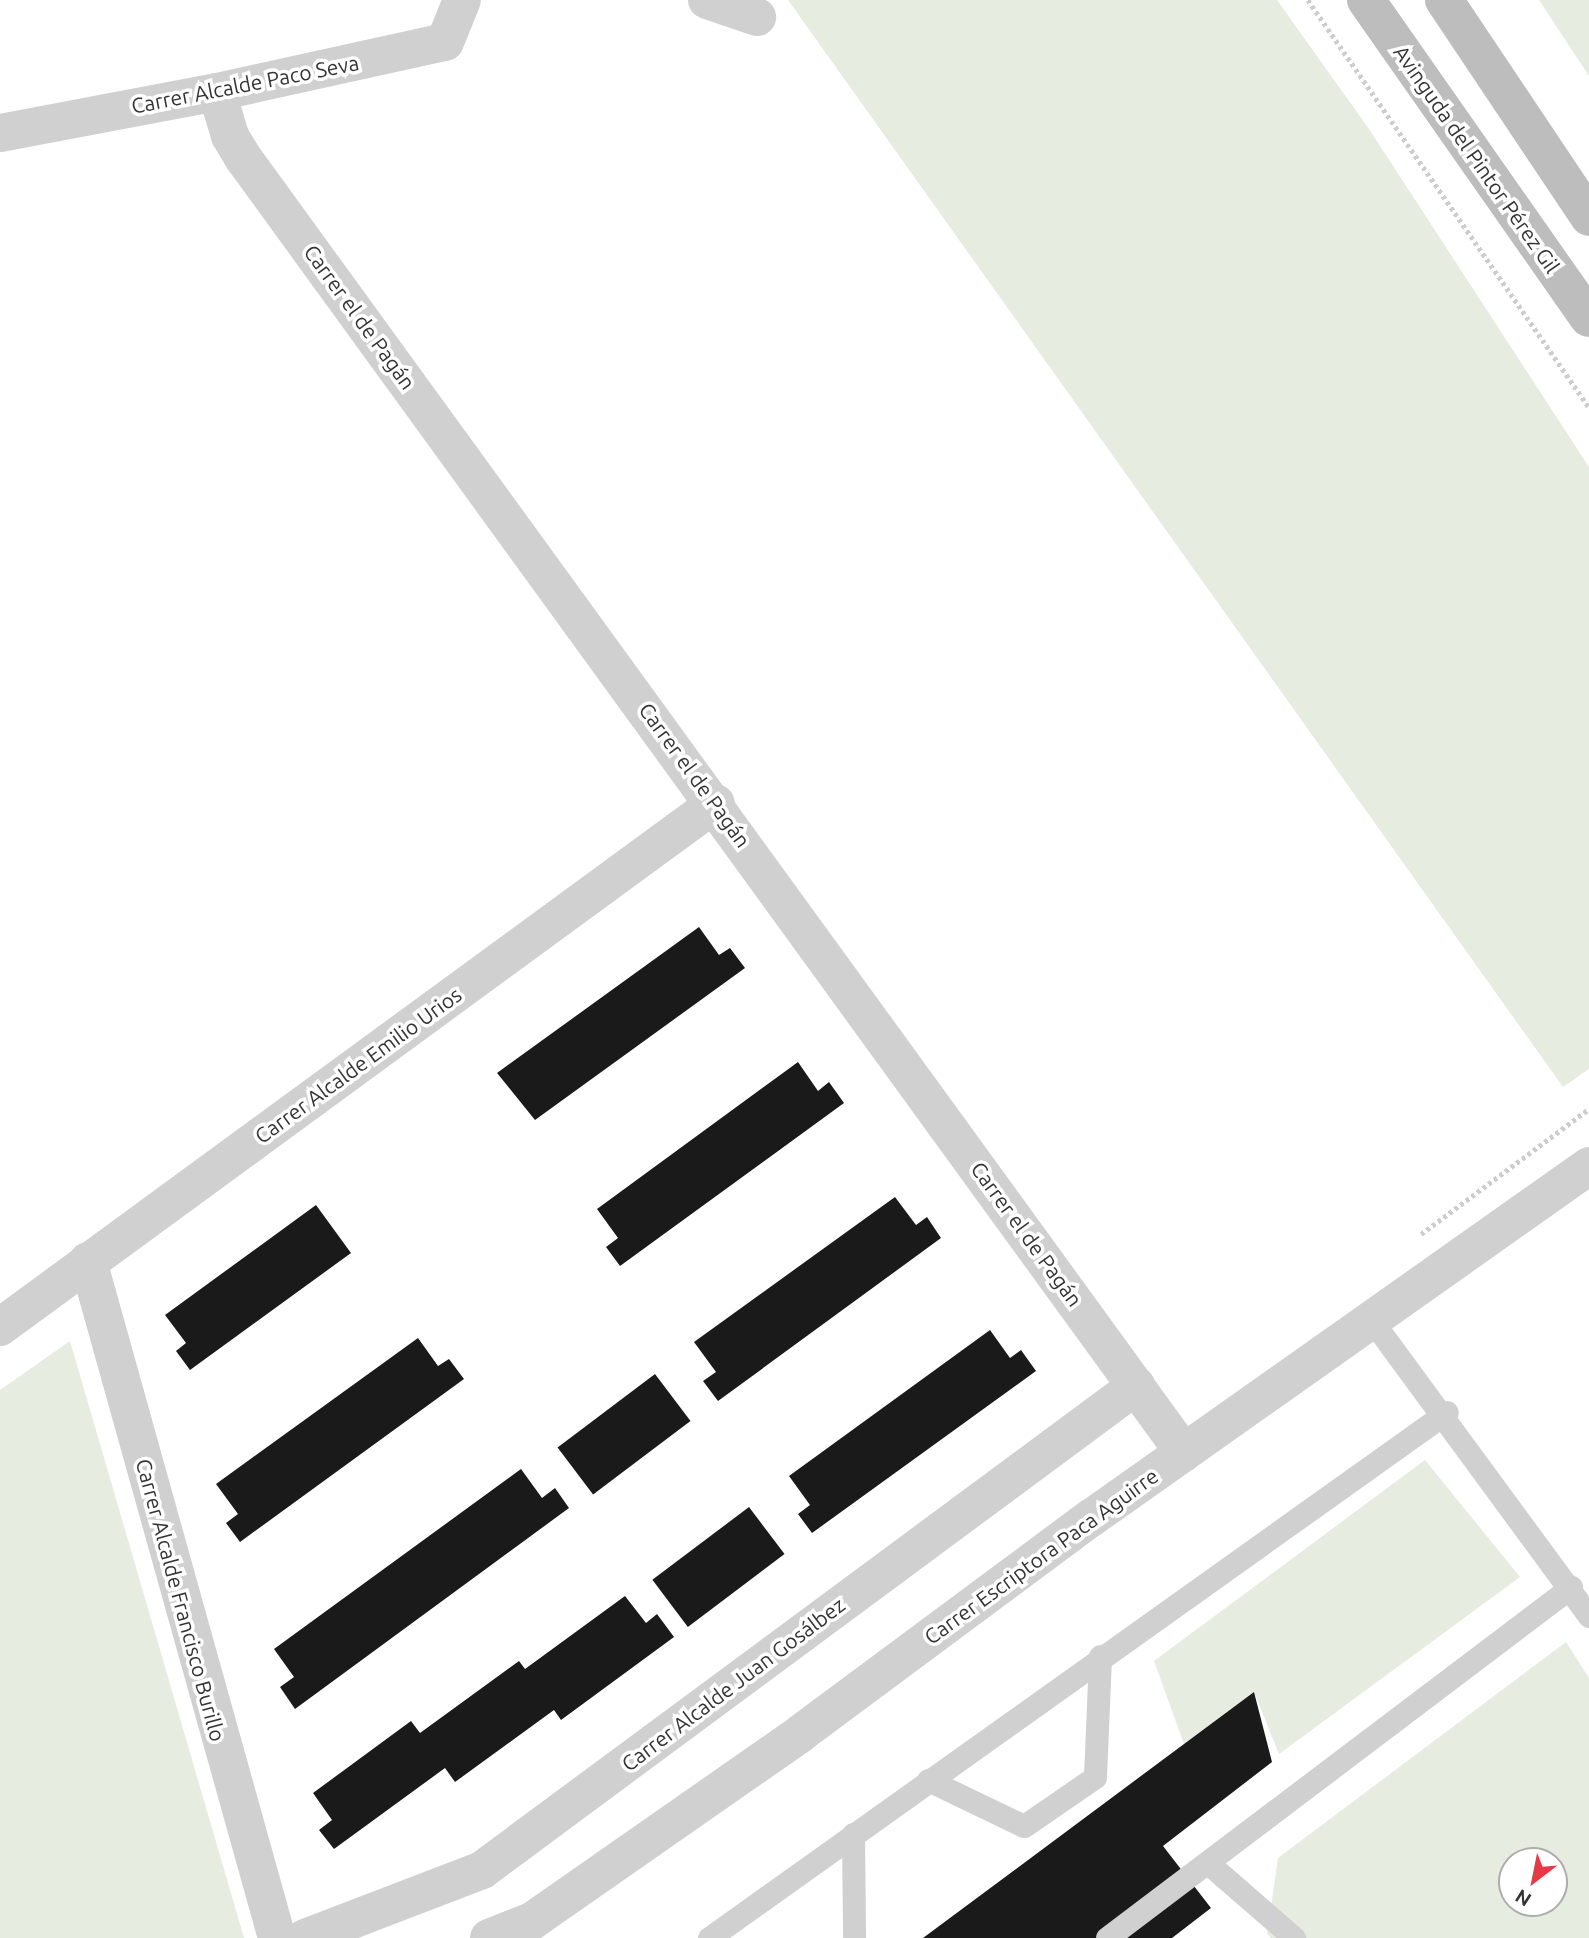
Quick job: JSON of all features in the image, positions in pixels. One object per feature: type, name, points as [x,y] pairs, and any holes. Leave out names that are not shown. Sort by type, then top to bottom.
[{"type":"main road","name":"Avinguda del Pintor Pérez Gil","points":[[1366,0],[1589,318]]},
{"type":"main road","points":[[1444,0],[1589,217]]},
{"type":"street","name":"Carrer Alcalde Paco Seva","points":[[0,133],[217,92],[445,42],[462,0]]},
{"type":"street","points":[[707,0],[757,17]]},
{"type":"street","name":"Carrer el de Pagán","points":[[217,92],[230,136],[244,159],[716,803],[1184,1453]]},
{"type":"street","name":"Carrer Alcalde Emilio Urios","points":[[0,1327],[716,803]]},
{"type":"street","name":"Carrer Escriptora Paca Aguirre","points":[[489,1938],[532,1921],[790,1741],[1184,1453],[1373,1322],[1589,1166]]},
{"type":"street","name":"Carrer Alcalde Francisco Burillo","points":[[88,1261],[277,1938]]},
{"type":"street","name":"Carrer Alcalde Juan Gosálbez","points":[[305,1938],[482,1870],[1136,1385]]},
{"type":"lane","points":[[1373,1322],[1445,1414],[1571,1587],[1589,1616]]},
{"type":"lane","points":[[709,1938],[1100,1656],[1445,1414]]},
{"type":"lane","points":[[1107,1938],[1209,1864],[1571,1587]]},
{"type":"lane","points":[[928,1780],[1024,1826],[1095,1777],[1100,1656]]},
{"type":"lane","points":[[853,1834],[854,1938]]},
{"type":"lane","points":[[1209,1864],[1294,1938]]},
{"type":"path","points":[[1308,0],[1589,408]]},
{"type":"shaded area","points":[[788,0],[1277,0],[1369,129],[1589,467],[1589,1069],[1563,1087]]},
{"type":"shaded area","points":[[1539,0],[1589,0],[1589,76]]},
{"type":"shaded area","points":[[70,1341],[244,1938],[0,1938],[0,1390]]},
{"type":"shaded area","points":[[1425,1460],[1520,1577],[1279,1754],[1254,1692],[1184,1744],[1154,1661]]},
{"type":"shaded area","points":[[1566,1642],[1589,1678],[1589,1938],[1271,1938],[1267,1934],[1278,1858]]},
{"type":"building","points":[[699,927],[719,955],[730,948],[745,968],[535,1120],[497,1073]]},
{"type":"building","points":[[798,1062],[818,1091],[829,1082],[844,1103],[620,1266],[606,1247],[618,1238],[597,1209]]},
{"type":"building","points":[[895,1197],[916,1225],[927,1217],[941,1238],[718,1401],[703,1381],[716,1372],[694,1342]]},
{"type":"building","points":[[316,1205],[351,1253],[190,1370],[176,1351],[186,1343],[165,1315]]},
{"type":"building","points":[[990,1330],[1010,1358],[1021,1350],[1036,1371],[812,1533],[798,1514],[810,1505],[789,1476]]},
{"type":"building","points":[[418,1338],[438,1366],[449,1359],[464,1379],[240,1542],[226,1523],[238,1514],[216,1484]]},
{"type":"building","points":[[655,1374],[691,1421],[593,1495],[558,1447]]},
{"type":"building","points":[[521,1469],[542,1498],[555,1488],[569,1508],[295,1709],[280,1687],[294,1677],[274,1649]]},
{"type":"building","points":[[749,1507],[785,1554],[688,1627],[652,1580]]},
{"type":"building","points":[[625,1596],[646,1623],[657,1614],[674,1637],[561,1720],[554,1710],[455,1782],[445,1768],[334,1849],[319,1830],[332,1820],[313,1793],[411,1721],[420,1733],[519,1661],[525,1669]]},
{"type":"building","points":[[1254,1692],[1272,1762],[1163,1846],[1211,1908],[1172,1938],[923,1938]]}]
